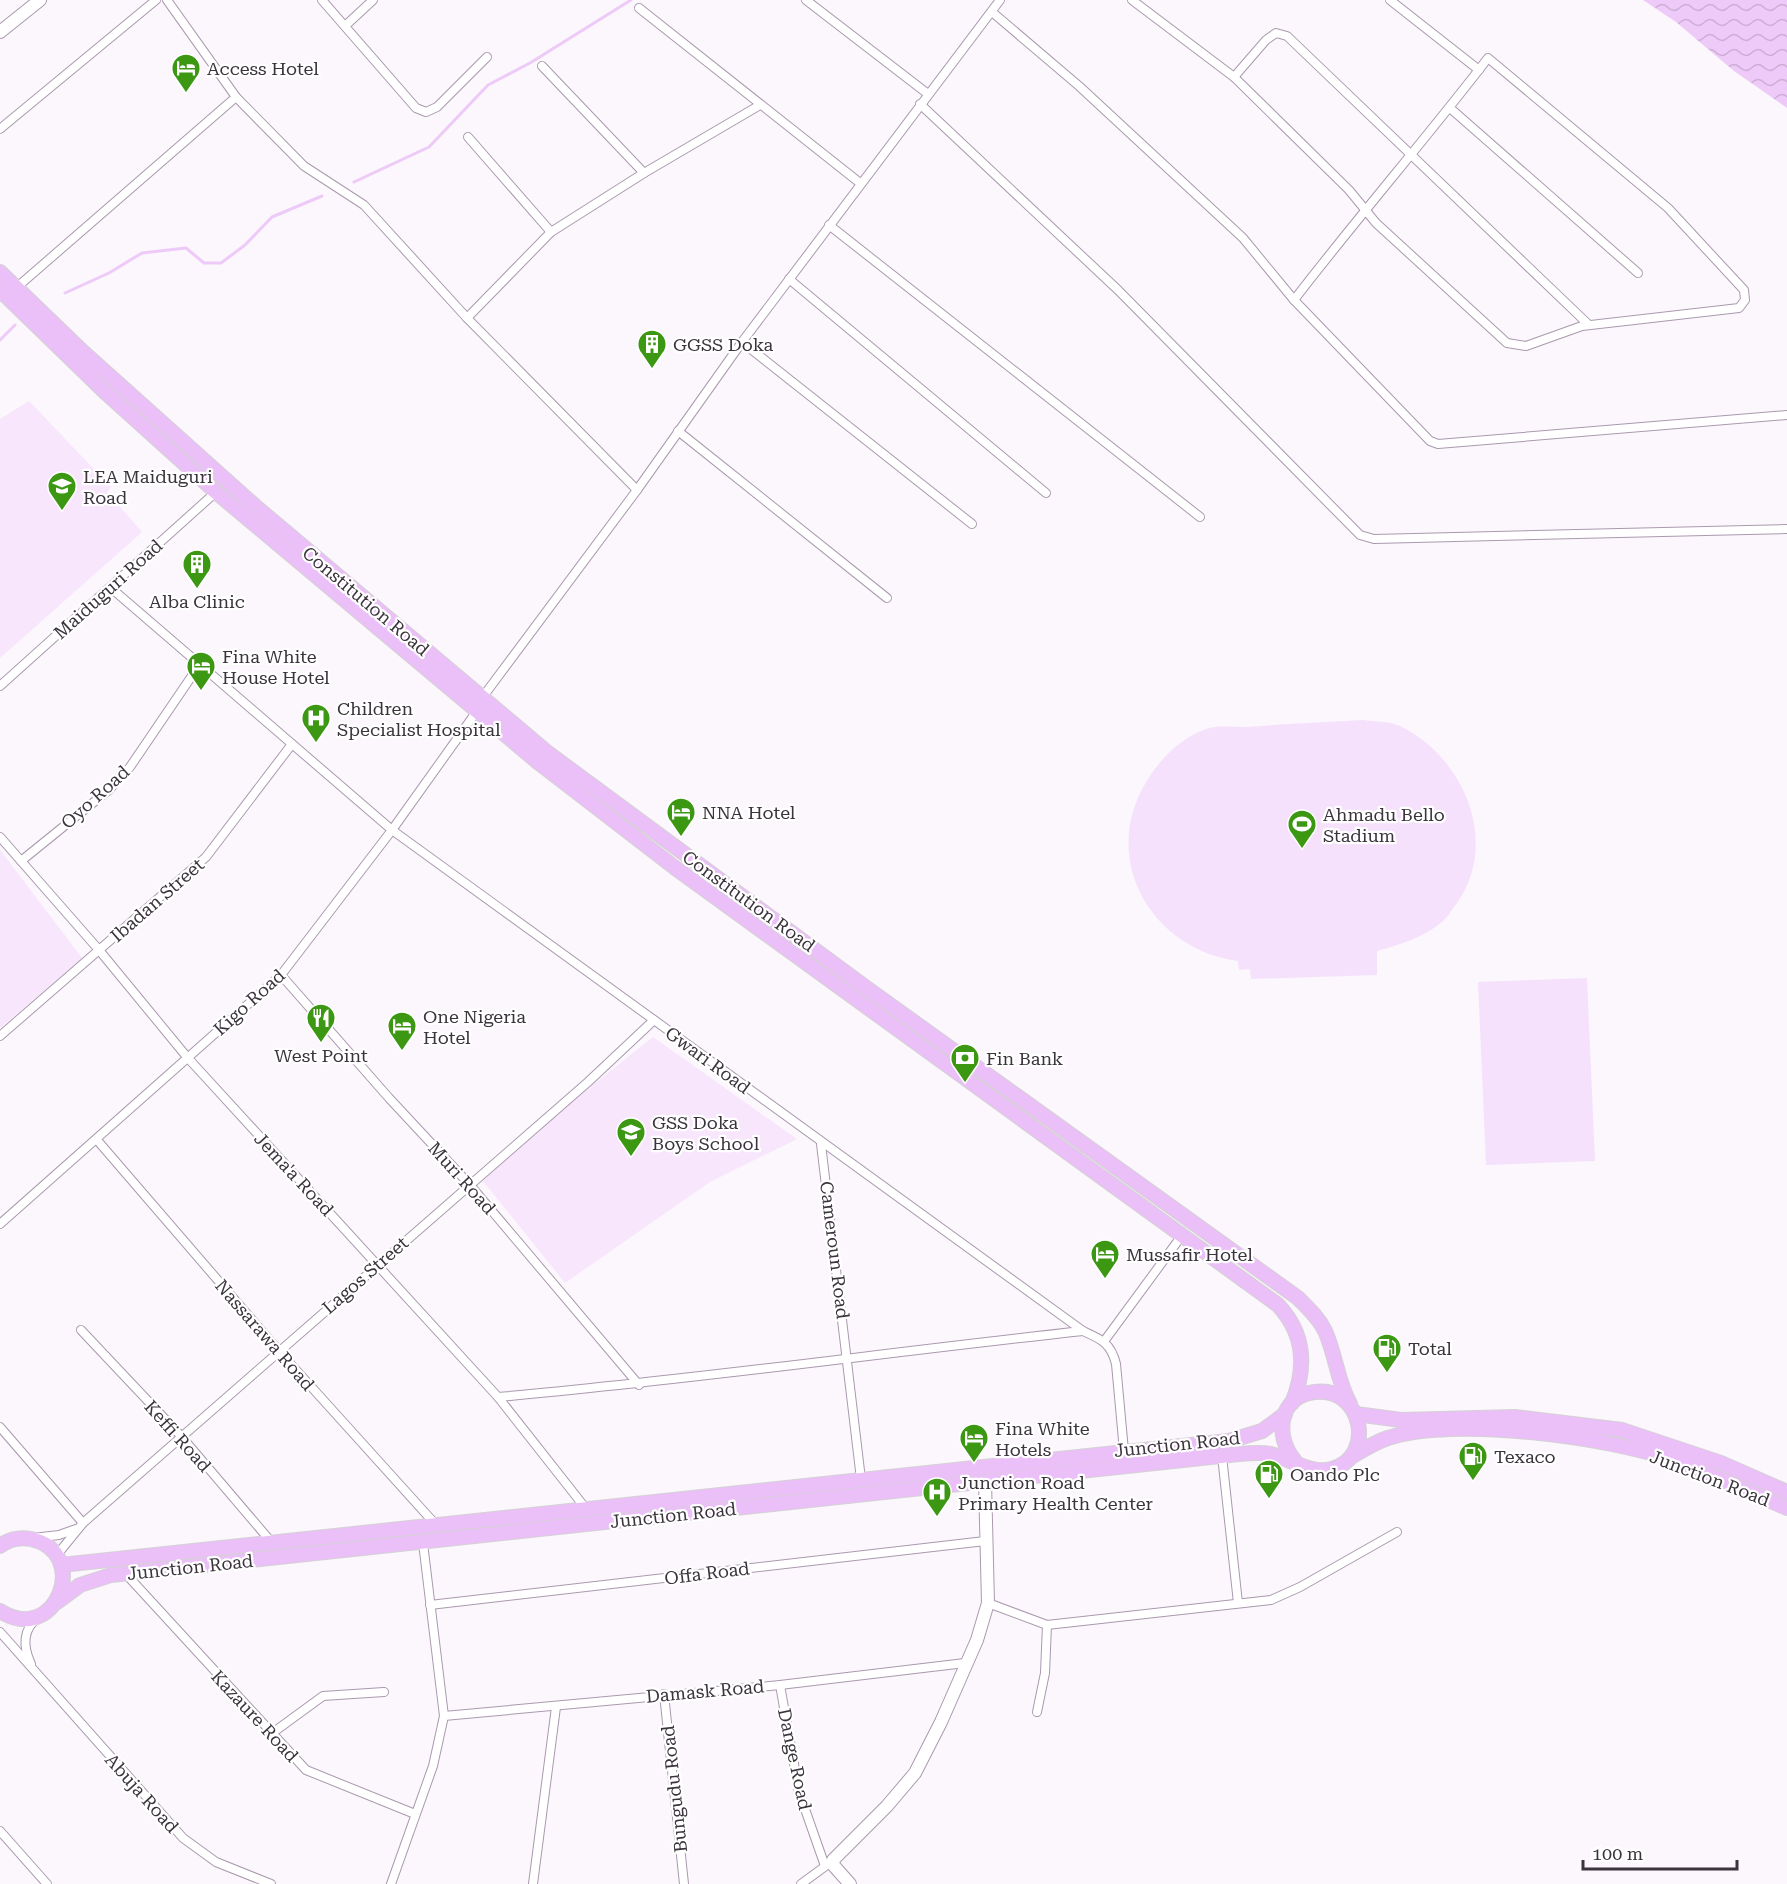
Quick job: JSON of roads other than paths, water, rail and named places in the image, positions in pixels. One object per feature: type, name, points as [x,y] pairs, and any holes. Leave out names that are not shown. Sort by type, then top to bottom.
[{"type":"main road","name":"Constitution Road","points":[[0,272],[16,288],[28,308]]},
{"type":"main road","name":"Constitution Road","points":[[0,290],[28,308],[104,391],[216,492],[480,705],[655,852],[1265,1294],[1289,1317],[1299,1337],[1302,1358],[1297,1390],[1288,1409]]},
{"type":"main road","name":"Constitution Road","points":[[45,325],[255,506],[480,705],[1298,1298],[1313,1312],[1326,1333],[1340,1383],[1353,1409]]},
{"type":"main road","points":[[974,1083],[982,1071]]},
{"type":"main road","points":[[1328,1392],[1353,1409],[1360,1436],[1351,1457],[1342,1465],[1318,1471],[1295,1461],[1286,1451],[1281,1426],[1288,1409],[1302,1395],[1328,1392]]},
{"type":"main road","name":"Junction Road","points":[[59,1560],[273,1544],[1244,1438],[1262,1431],[1288,1409]]},
{"type":"main road","name":"Junction Road","points":[[1353,1409],[1401,1420],[1515,1417],[1622,1430],[1721,1463],[1787,1492]]},
{"type":"main road","name":"Junction Road","points":[[1351,1457],[1388,1438],[1433,1431],[1470,1430],[1579,1437],[1671,1459],[1787,1508]]},
{"type":"main road","name":"Junction Road","points":[[42,1614],[80,1585],[125,1573],[1222,1456],[1268,1454],[1295,1461]]},
{"type":"main road","points":[[0,1546],[15,1539],[27,1538],[48,1547],[59,1560],[62,1590],[57,1602]]},
{"type":"main road","points":[[0,1611],[15,1618],[29,1619],[42,1614]]},
{"type":"street","points":[[0,32],[40,0]]},
{"type":"street","points":[[167,0],[236,97],[304,166],[364,205],[467,318],[638,490]]},
{"type":"street","points":[[322,0],[416,108],[426,112],[438,107],[487,57]]},
{"type":"street","points":[[345,26],[373,0]]},
{"type":"street","points":[[806,0],[928,94]]},
{"type":"street","name":"Kigo Road","points":[[0,1224],[282,975],[392,830],[742,342],[1000,0]]},
{"type":"street","points":[[1132,0],[1234,77],[1349,190],[1363,210],[1507,343],[1526,346],[1589,326],[1739,308],[1745,300],[1744,290],[1668,208],[1488,58],[1412,156],[1363,210],[1294,300]]},
{"type":"street","points":[[1390,0],[1479,70]]},
{"type":"street","points":[[0,129],[150,2]]},
{"type":"street","points":[[639,8],[860,183]]},
{"type":"street","points":[[992,12],[1176,174],[1243,238],[1294,300],[1423,437],[1438,444],[1787,415]]},
{"type":"street","points":[[1234,77],[1266,40],[1276,33],[1287,36],[1589,326]]},
{"type":"street","points":[[542,66],[644,173]]},
{"type":"street","points":[[16,288],[236,97]]},
{"type":"street","points":[[920,104],[1118,290],[1360,535],[1374,538],[1787,529]]},
{"type":"street","points":[[467,318],[551,232],[644,173],[760,105]]},
{"type":"street","points":[[1450,108],[1638,273]]},
{"type":"street","points":[[468,137],[551,232]]},
{"type":"street","points":[[829,225],[1200,517]]},
{"type":"street","points":[[789,279],[1046,493]]},
{"type":"street","points":[[742,342],[972,524]]},
{"type":"street","points":[[678,431],[887,598]]},
{"type":"street","name":"Maiduguri Road","points":[[0,686],[216,492]]},
{"type":"street","name":"Gwari Road","points":[[111,588],[392,830],[821,1144],[1083,1331],[1106,1340]]},
{"type":"street","name":"Oyo Road","points":[[21,861],[110,789],[130,767],[200,664]]},
{"type":"street","name":"Ibadan Street","points":[[0,1036],[206,857],[292,744]]},
{"type":"street","name":"Jema'a Road","points":[[0,837],[99,950],[187,1058],[498,1397],[587,1510]]},
{"type":"street","name":"Muri Road","points":[[282,975],[389,1098],[470,1185],[639,1385]]},
{"type":"street","name":"Lagos Street","points":[[59,1560],[79,1526],[278,1350],[470,1185],[654,1020]]},
{"type":"street","name":"Nassarawa Road","points":[[97,1140],[278,1350],[437,1526]]},
{"type":"street","name":"Cameroun Road","points":[[821,1144],[861,1479]]},
{"type":"street","points":[[1124,1451],[1116,1364],[1113,1352],[1106,1340],[1183,1234]]},
{"type":"street","name":"Keffi Road","points":[[81,1330],[181,1436],[273,1544]]},
{"type":"street","name":"Gwari Road","points":[[498,1397],[639,1385],[848,1356],[1083,1331]]},
{"type":"street","points":[[0,1427],[79,1526]]},
{"type":"street","points":[[1222,1456],[1238,1603]]},
{"type":"street","points":[[801,1884],[829,1863],[887,1806],[915,1773],[941,1722],[977,1640],[988,1603],[985,1481]]},
{"type":"street","name":"Lagos Street","points":[[27,1538],[48,1537],[79,1526]]},
{"type":"street","points":[[988,1603],[1047,1625],[1271,1600],[1300,1587],[1397,1532]]},
{"type":"street","name":"Offa Road","points":[[430,1605],[985,1541]]},
{"type":"street","points":[[391,1884],[433,1766],[444,1716],[423,1543]]},
{"type":"street","name":"Kazaure Road","points":[[125,1573],[306,1770],[415,1814]]},
{"type":"street","name":"Abuja Road","points":[[35,1673],[27,1656],[25,1637],[33,1621],[42,1614]]},
{"type":"street","points":[[1037,1712],[1045,1673],[1047,1625]]},
{"type":"street","name":"Abuja Road","points":[[0,1632],[183,1838],[216,1862],[271,1884]]},
{"type":"street","name":"Damask Road","points":[[444,1716],[780,1685],[965,1663]]},
{"type":"street","name":"Dange Road","points":[[780,1685],[799,1792],[829,1863]]},
{"type":"street","points":[[271,1734],[323,1696],[384,1692]]},
{"type":"street","name":"Bungudu Road","points":[[664,1694],[684,1884]]},
{"type":"street","points":[[533,1884],[556,1707]]},
{"type":"street","points":[[0,1830],[47,1884]]},
{"type":"street","points":[[829,1863],[850,1884]]},
{"type":"water","points":[[1643,0],[1787,0],[1787,108],[1734,71],[1676,22]]},
{"type":"waterway","points":[[354,182],[429,147],[488,85],[530,63],[631,0]]},
{"type":"waterway","points":[[65,293],[109,273],[142,253],[186,248],[204,263],[221,263],[245,245],[272,217],[322,196]]},
{"type":"waterway","points":[[0,340],[15,325]]},
{"type":"place","name":"Access Hotel","points":[[186,94]]},
{"type":"place","name":"GGSS Doka","points":[[652,370]]},
{"type":"place","name":"LEA Maiduguri Road","points":[[62,512]]},
{"type":"place","name":"Alba Clinic","points":[[197,590]]},
{"type":"place","name":"Fina White House Hotel","points":[[201,692]]},
{"type":"place","name":"Children Specialist Hospital","points":[[316,744]]},
{"type":"place","name":"NNA Hotel","points":[[681,838]]},
{"type":"place","name":"Ahmadu Bello Stadium","points":[[1302,850]]},
{"type":"place","name":"West Point","points":[[321,1044]]},
{"type":"place","name":"One Nigeria Hotel","points":[[402,1052]]},
{"type":"place","name":"Fin Bank","points":[[965,1084]]},
{"type":"place","name":"GSS Doka Boys School","points":[[631,1158]]},
{"type":"place","name":"Mussafir Hotel","points":[[1105,1280]]},
{"type":"place","name":"Total","points":[[1387,1374]]},
{"type":"place","name":"Fina White Hotels","points":[[974,1464]]},
{"type":"place","name":"Texaco","points":[[1473,1482]]},
{"type":"place","name":"Oando Plc","points":[[1269,1500]]},
{"type":"place","name":"Junction Road Primary Health Center","points":[[937,1518]]}]
